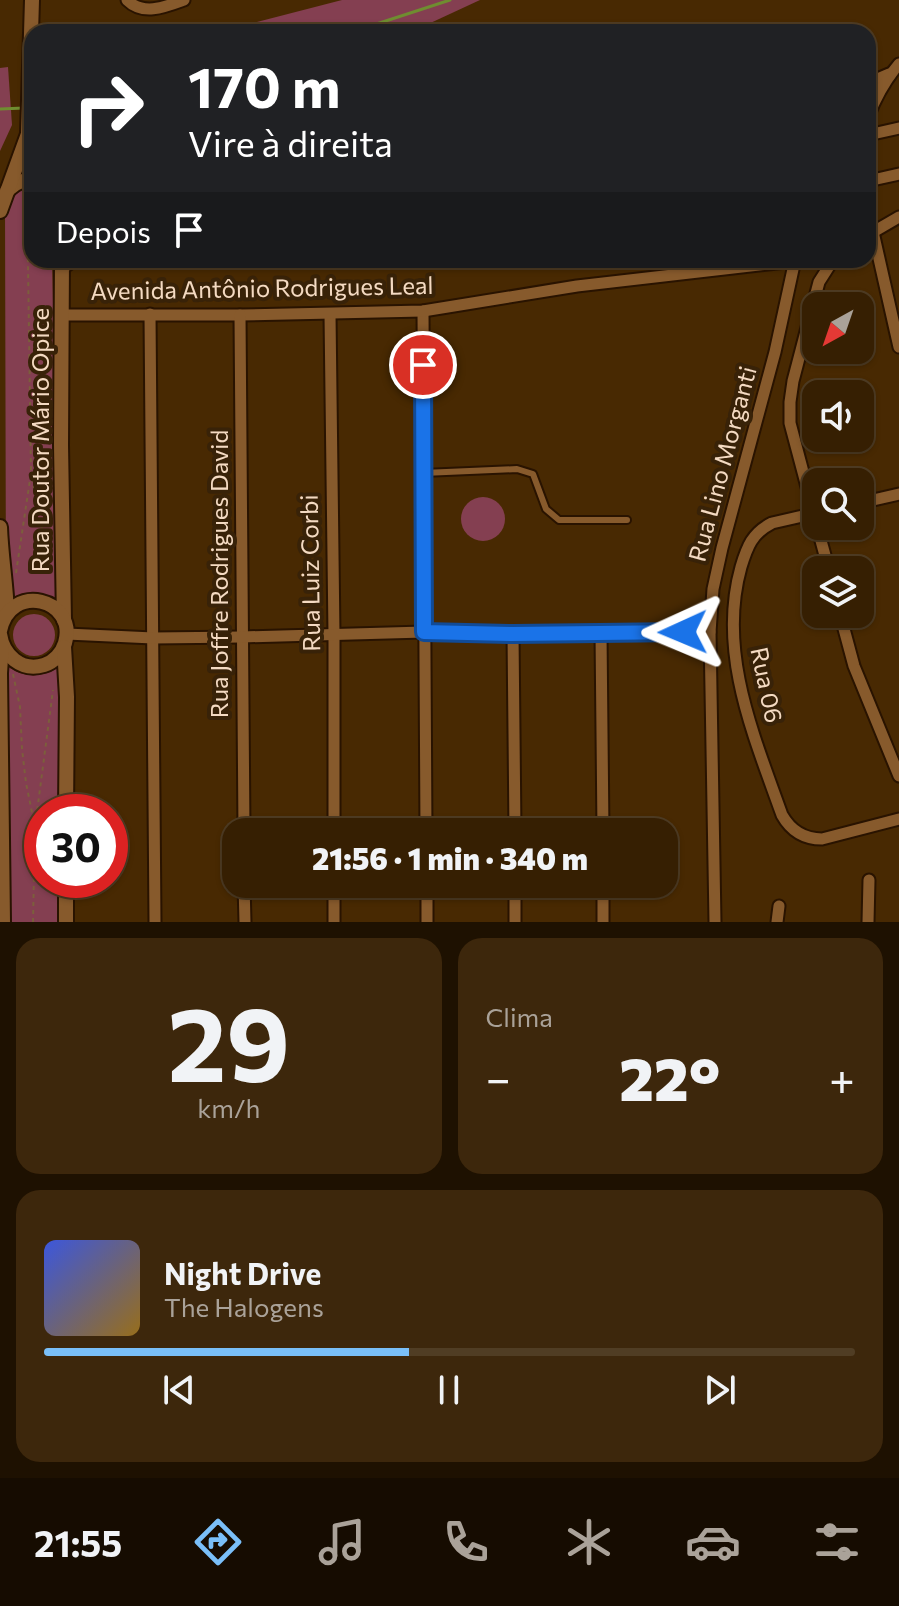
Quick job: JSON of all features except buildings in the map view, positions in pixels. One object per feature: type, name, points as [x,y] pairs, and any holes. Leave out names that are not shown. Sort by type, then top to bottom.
[{"type":"street","points":[[31,24],[32,0]]},
{"type":"street","points":[[127,0],[132,5],[153,10],[184,0]]},
{"type":"street","points":[[876,98],[899,64]]},
{"type":"street","points":[[876,80],[890,74]]},
{"type":"street","points":[[876,133],[899,128]]},
{"type":"street","points":[[0,211],[24,148]]},
{"type":"street","points":[[876,178],[899,174]]},
{"type":"street","points":[[6,192],[15,183],[24,182]]},
{"type":"street","points":[[876,230],[899,217]]},
{"type":"street","points":[[876,257],[899,347]]},
{"type":"street","name":"Rua Doutor Mário Opice","points":[[66,794],[61,445],[62,315],[67,268]]},
{"type":"street","name":"Avenida Antônio Rodrigues Leal","points":[[62,315],[423,311],[577,286],[728,268]]},
{"type":"street","name":"Rua Lino Morganti","points":[[715,922],[710,632],[713,589],[775,352],[793,268]]},
{"type":"street","points":[[802,468],[790,423],[790,402],[819,282],[828,268]]},
{"type":"street","points":[[423,311],[426,818]]},
{"type":"street","points":[[150,314],[155,922]]},
{"type":"street","name":"Rua Luiz Corbi","points":[[330,314],[334,818]]},
{"type":"street","name":"Rua Joffre Rodrigues David","points":[[240,315],[244,818]]},
{"type":"street","points":[[874,500],[899,494]]},
{"type":"street","name":"Rua 06","points":[[802,520],[772,523],[754,537],[746,550],[739,576],[734,631],[737,671],[745,711],[782,815],[788,826],[798,834],[810,839],[822,839],[899,819]]},
{"type":"street","points":[[0,527],[7,613]]},
{"type":"street","points":[[3,641],[20,664],[33,667],[46,664],[57,657],[65,634],[58,611],[46,603],[33,600],[19,603],[2,621],[3,922]]},
{"type":"street","points":[[844,628],[854,666],[899,776]]},
{"type":"street","points":[[65,634],[153,638],[424,632],[710,632]]},
{"type":"street","points":[[601,633],[603,818]]},
{"type":"street","points":[[513,634],[515,818]]},
{"type":"street","points":[[868,922],[869,880]]},
{"type":"street","points":[[66,898],[66,922]]},
{"type":"street","points":[[244,898],[245,922]]},
{"type":"street","points":[[334,898],[334,922]]},
{"type":"street","points":[[427,898],[427,922]]},
{"type":"street","points":[[515,898],[515,922]]},
{"type":"street","points":[[603,898],[603,922]]},
{"type":"street","points":[[777,922],[779,906]]},
{"type":"lane","points":[[423,473],[517,469],[533,474],[546,509],[559,520],[627,520]]},
{"type":"path","points":[[14,583],[31,473],[30,268]]},
{"type":"path","points":[[31,473],[52,580]]},
{"type":"path","points":[[3,641],[20,707],[22,749],[30,794]]},
{"type":"path","points":[[40,794],[54,688]]},
{"type":"path","points":[[33,922],[34,898]]},
{"type":"shaded area","points":[[342,0],[480,0],[428,24],[249,24]]},
{"type":"shaded area","points":[[8,67],[12,125],[0,151],[0,68]]},
{"type":"shaded area","points":[[24,189],[24,268],[52,268],[60,607],[6,606],[5,205],[17,190]]},
{"type":"shaded area","points":[[483,497],[499,503],[505,519],[499,535],[483,541],[467,535],[461,519],[467,503]]},
{"type":"shaded area","points":[[34,614],[49,620],[55,635],[49,650],[34,656],[19,650],[13,635],[19,620]]},
{"type":"shaded area","points":[[62,665],[61,794],[24,794],[24,898],[61,898],[61,922],[10,922],[7,666],[28,675],[48,672]]},
{"type":"waterway","points":[[376,24],[450,0]]},
{"type":"waterway","points":[[0,109],[24,108]]},
{"type":"route","points":[[423,365],[424,632],[683,632]]}]
